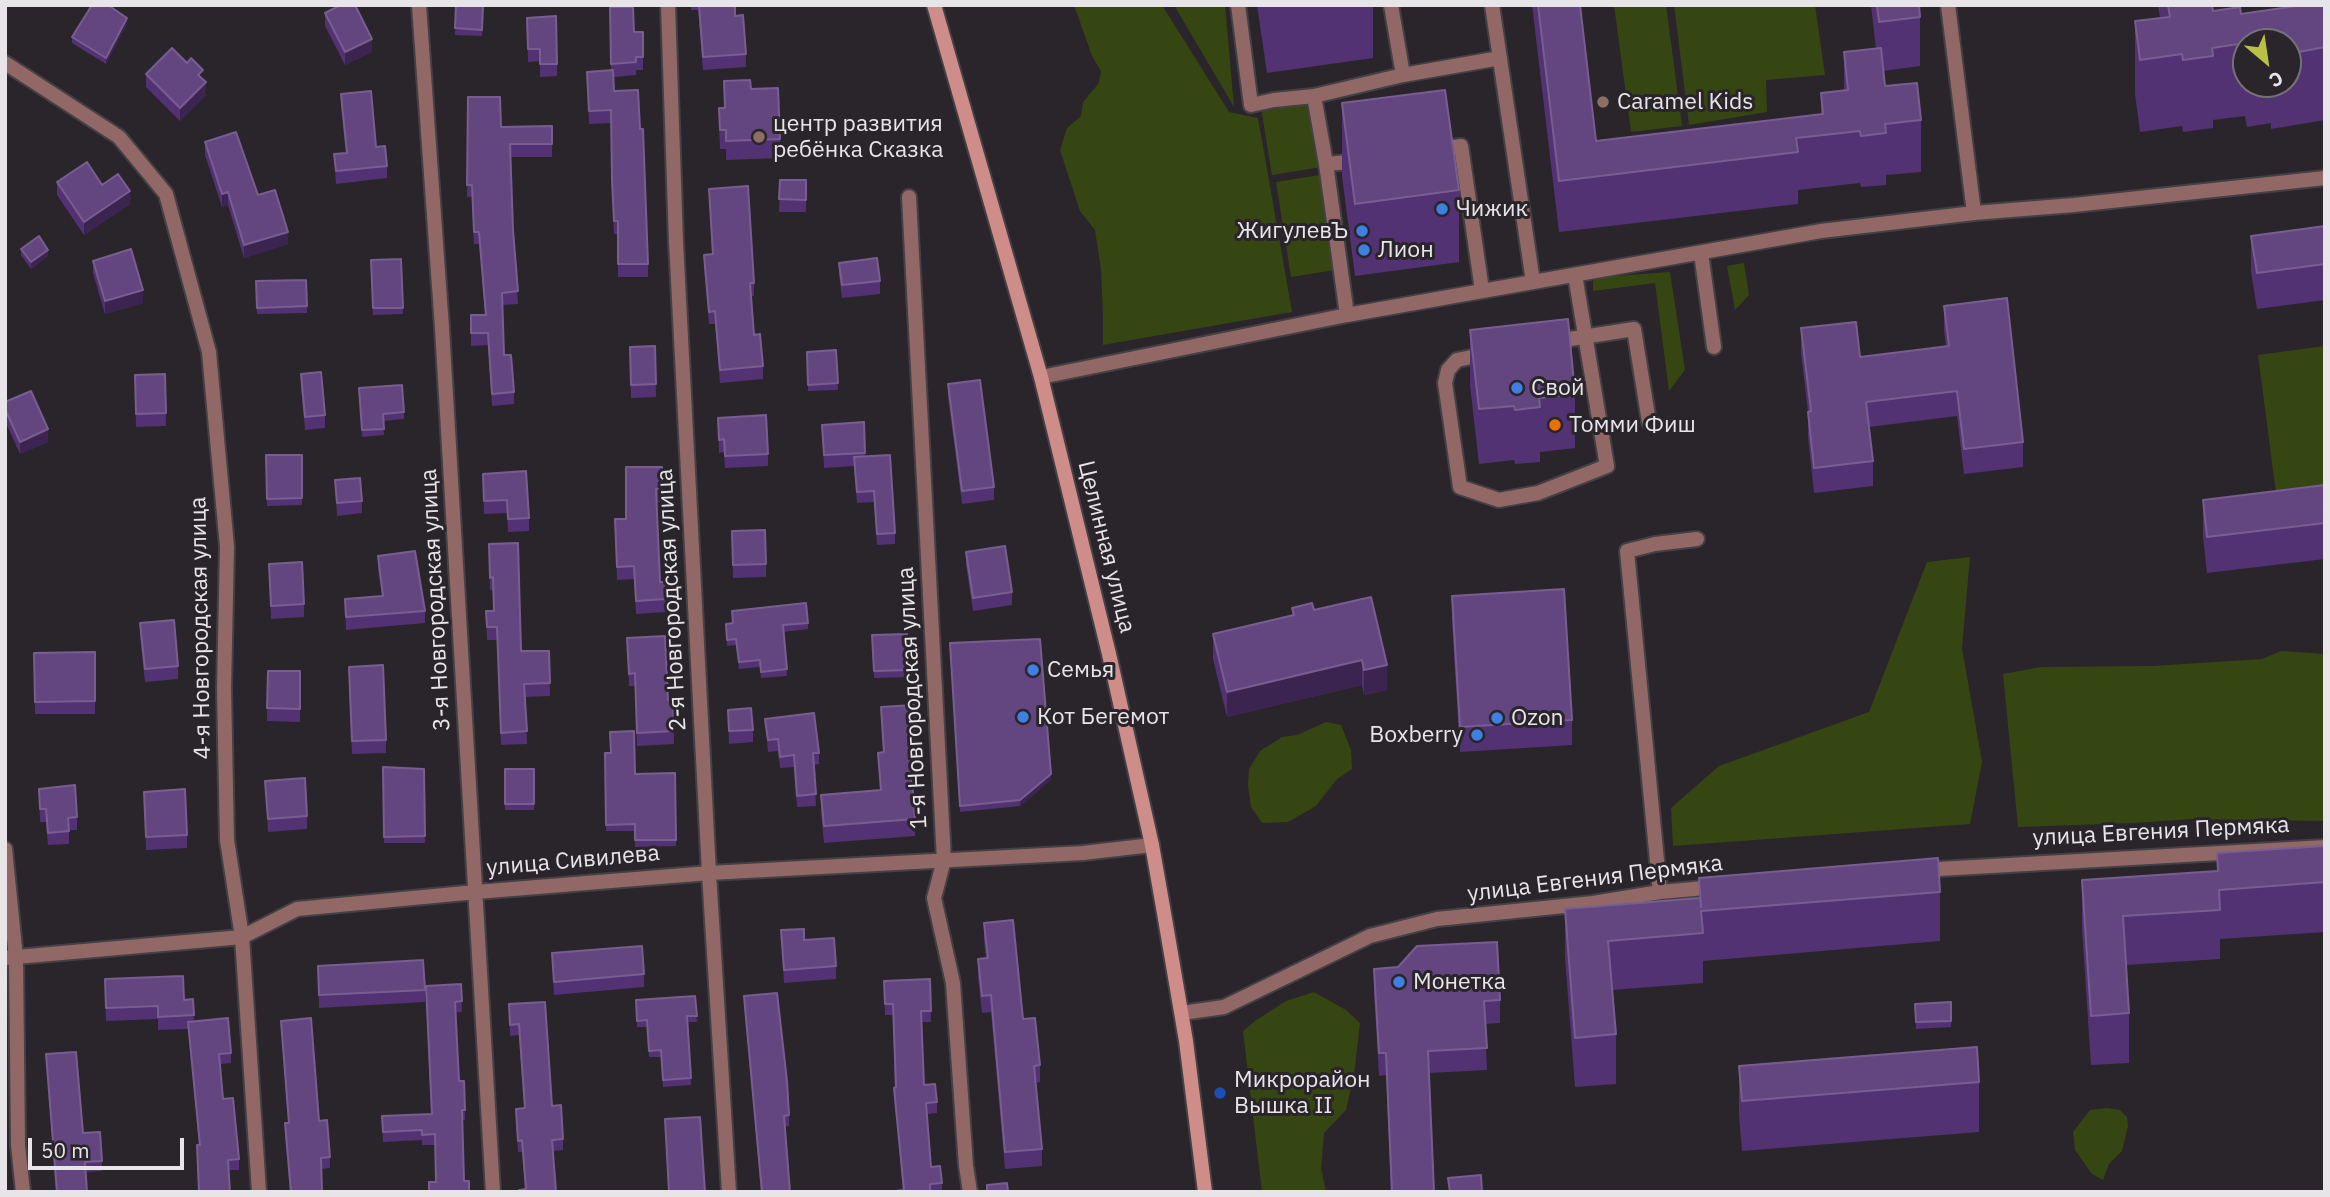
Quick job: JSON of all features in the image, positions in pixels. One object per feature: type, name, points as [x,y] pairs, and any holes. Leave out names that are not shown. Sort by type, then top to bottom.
[{"type":"main road","name":"Целинная улица","points":[[934,5],[1041,377],[1109,654],[1152,845],[1182,1013],[1205,1192]]},
{"type":"street","name":"3-я Новгородская улица","points":[[419,5],[443,342],[493,1192]]},
{"type":"street","name":"2-я Новгородская улица","points":[[668,5],[676,242],[709,873],[729,1192]]},
{"type":"street","points":[[1238,5],[1251,104],[1314,96],[1403,75],[1500,58]]},
{"type":"street","points":[[1391,5],[1403,75]]},
{"type":"street","points":[[1492,5],[1533,282]]},
{"type":"street","points":[[1948,5],[1974,212]]},
{"type":"street","name":"4-я Новгородская улица","points":[[5,63],[119,137],[166,194],[209,352],[227,547],[224,689],[227,840],[242,937],[259,1192]]},
{"type":"street","points":[[1314,96],[1347,315]]},
{"type":"street","points":[[1422,152],[1461,146],[1482,290]]},
{"type":"street","points":[[1326,164],[1369,159]]},
{"type":"street","points":[[1041,377],[1347,315],[1821,231],[1974,212],[2074,205],[2325,178]]},
{"type":"street","name":"1-я Новгородская улица","points":[[909,197],[944,860],[934,898],[953,983],[966,1166],[971,1192]]},
{"type":"street","points":[[1701,253],[1714,347]]},
{"type":"street","points":[[1498,352],[1457,360],[1448,370],[1445,383],[1460,487],[1499,500],[1538,493],[1607,466],[1575,275]]},
{"type":"street","points":[[1535,345],[1634,329],[1650,422]]},
{"type":"street","points":[[1660,892],[1627,551],[1655,544],[1697,539]]},
{"type":"street","name":"улица Сивилева","points":[[11,958],[242,937],[297,909],[709,873],[1083,853],[1152,845]]},
{"type":"street","name":"улица Евгения Пермяка","points":[[1907,871],[1990,864],[2325,847]]},
{"type":"street","points":[[5,849],[18,1145],[23,1192]]},
{"type":"street","name":"улица Евгения Пермяка","points":[[1182,1013],[1224,1007],[1370,936],[1437,919],[1727,886]]},
{"type":"green space","points":[[1074,5],[1162,5],[1229,112],[1258,118],[1292,312],[1103,345],[1101,270],[1095,230],[1080,211],[1060,150],[1067,128],[1081,116],[1083,102],[1099,83],[1101,71],[1092,56]]},
{"type":"green space","points":[[1174,5],[1225,5],[1234,107]]},
{"type":"green space","points":[[1614,5],[1666,5],[1682,126],[1631,132]]},
{"type":"green space","points":[[1674,5],[1815,5],[1825,75],[1766,80],[1767,112],[1689,125]]},
{"type":"green space","points":[[1311,100],[1322,167],[1272,175],[1261,108]]},
{"type":"green space","points":[[1320,175],[1335,270],[1291,277],[1276,182]]},
{"type":"green space","points":[[1744,263],[1749,295],[1735,310],[1727,266]]},
{"type":"green space","points":[[1670,272],[1685,370],[1669,391],[1655,283],[1593,291],[1593,281],[1602,277]]},
{"type":"green space","points":[[2325,346],[2325,487],[2276,493],[2258,355]]},
{"type":"green space","points":[[1970,557],[1962,648],[1982,762],[1970,824],[1673,846],[1671,808],[1719,766],[1869,712],[1927,562]]},
{"type":"green space","points":[[2281,651],[2325,654],[2325,821],[2192,819],[2018,827],[2003,674],[2040,667],[2153,666],[2262,659]]},
{"type":"green space","points":[[1326,722],[1341,725],[1351,750],[1352,769],[1337,779],[1316,806],[1288,822],[1262,823],[1251,807],[1248,786],[1249,769],[1260,751],[1282,737],[1297,735]]},
{"type":"green space","points":[[1314,992],[1346,1010],[1360,1023],[1354,1075],[1346,1110],[1324,1133],[1321,1168],[1326,1192],[1262,1192],[1243,1031],[1286,1001]]},
{"type":"green space","points":[[2090,1110],[2120,1110],[2127,1117],[2128,1126],[2122,1151],[2109,1164],[2103,1180],[2092,1174],[2075,1150],[2073,1132]]},
{"type":"building","points":[[92,5],[108,5],[127,18],[106,58],[72,37]]},
{"type":"building","points":[[341,5],[355,5],[372,39],[345,52],[325,13]]},
{"type":"building","points":[[456,5],[483,5],[482,30],[455,28]]},
{"type":"building","points":[[699,5],[735,5],[735,16],[743,15],[746,54],[703,57]]},
{"type":"building","points":[[1538,5],[1580,5],[1596,141],[1823,114],[1821,93],[1848,90],[1844,52],[1881,48],[1885,86],[1917,83],[1921,120],[1885,124],[1886,133],[1861,136],[1860,131],[1796,138],[1798,152],[1559,181]]},
{"type":"building","points":[[1877,5],[1919,5],[1920,17],[1879,22]]},
{"type":"building","points":[[2168,5],[2212,5],[2213,11],[2240,7],[2241,14],[2303,5],[2325,5],[2325,47],[2302,51],[2302,28],[2232,28],[2232,45],[2212,48],[2213,56],[2183,60],[2182,54],[2140,60],[2135,21],[2170,17]]},
{"type":"building","points":[[610,7],[633,7],[634,32],[643,32],[643,57],[636,57],[636,62],[611,64]]},
{"type":"building","points":[[556,16],[557,64],[540,64],[540,49],[528,49],[527,18]]},
{"type":"building","points":[[172,48],[187,63],[191,58],[203,70],[198,75],[206,82],[180,108],[146,74]]},
{"type":"building","points":[[613,70],[614,91],[638,90],[640,129],[643,129],[648,264],[618,264],[618,221],[614,221],[612,180],[611,110],[589,111],[587,72]]},
{"type":"building","points":[[750,80],[751,89],[778,88],[780,139],[726,141],[726,130],[720,130],[719,108],[725,108],[724,81]]},
{"type":"building","points":[[1445,90],[1459,190],[1355,204],[1342,103]]},
{"type":"building","points":[[371,91],[376,147],[385,146],[387,166],[336,171],[334,154],[347,153],[341,94]]},
{"type":"building","points":[[468,97],[500,97],[501,127],[552,126],[552,144],[510,144],[518,291],[502,293],[504,355],[511,355],[514,392],[492,394],[488,333],[471,333],[471,315],[486,315],[479,232],[474,232],[472,185],[467,185]]},
{"type":"building","points":[[236,132],[258,195],[275,190],[288,232],[244,245],[228,192],[222,194],[205,142]]},
{"type":"building","points":[[87,162],[102,185],[118,174],[130,191],[84,222],[57,182]]},
{"type":"building","points":[[780,180],[806,180],[806,200],[779,199]]},
{"type":"building","points":[[748,186],[754,335],[760,334],[763,366],[720,370],[715,311],[709,312],[704,255],[713,254],[709,189]]},
{"type":"building","points":[[2325,226],[2325,264],[2257,273],[2251,236]]},
{"type":"building","points":[[39,236],[48,250],[31,262],[21,249]]},
{"type":"building","points":[[131,249],[143,290],[105,301],[93,261]]},
{"type":"building","points":[[877,258],[880,281],[842,285],[839,263]]},
{"type":"building","points":[[401,259],[403,308],[373,308],[371,260]]},
{"type":"building","points":[[306,280],[307,306],[257,308],[256,281]]},
{"type":"building","points":[[2007,298],[2023,442],[1964,449],[1957,391],[1866,402],[1873,461],[1814,468],[1808,412],[1811,411],[1801,328],[1856,322],[1860,357],[1949,346],[1944,306]]},
{"type":"building","points":[[1568,319],[1575,394],[1539,398],[1540,407],[1515,410],[1514,406],[1479,409],[1470,330]]},
{"type":"building","points":[[655,346],[656,384],[631,385],[630,347]]},
{"type":"building","points":[[836,350],[838,383],[808,385],[807,352]]},
{"type":"building","points":[[321,372],[325,415],[305,417],[301,374]]},
{"type":"building","points":[[165,374],[166,413],[136,414],[135,375]]},
{"type":"building","points":[[980,380],[994,487],[962,491],[948,384]]},
{"type":"building","points":[[402,385],[404,412],[383,414],[384,429],[362,430],[359,388]]},
{"type":"building","points":[[31,391],[48,429],[20,442],[5,409],[5,402]]},
{"type":"building","points":[[766,415],[768,454],[725,456],[724,439],[719,440],[718,418]]},
{"type":"building","points":[[864,422],[865,453],[824,455],[822,425]]},
{"type":"building","points":[[266,455],[302,455],[302,498],[267,499]]},
{"type":"building","points":[[890,455],[895,533],[877,534],[874,491],[857,492],[854,457]]},
{"type":"building","points":[[626,467],[662,467],[662,489],[656,489],[660,582],[665,582],[666,599],[636,601],[634,566],[617,567],[615,519],[626,519]]},
{"type":"building","points":[[526,471],[529,518],[508,519],[507,500],[484,501],[483,474]]},
{"type":"building","points":[[360,478],[362,501],[337,503],[335,480]]},
{"type":"building","points":[[2325,485],[2325,523],[2207,537],[2203,500]]},
{"type":"building","points":[[765,530],[766,564],[733,565],[732,531]]},
{"type":"building","points":[[518,543],[521,651],[549,651],[550,683],[524,684],[527,731],[501,733],[497,627],[487,627],[486,611],[494,611],[489,544]]},
{"type":"building","points":[[1005,546],[1012,592],[973,598],[966,552]]},
{"type":"building","points":[[415,551],[425,611],[346,617],[345,599],[383,596],[378,556]]},
{"type":"building","points":[[302,562],[304,604],[271,606],[269,564]]},
{"type":"building","points":[[1564,589],[1572,720],[1460,727],[1452,596]]},
{"type":"building","points":[[1371,597],[1387,665],[1364,670],[1362,660],[1227,692],[1213,634],[1294,615],[1292,608],[1312,603],[1314,610]]},
{"type":"building","points":[[806,603],[808,623],[783,625],[787,669],[761,672],[760,660],[739,662],[736,639],[727,640],[726,624],[733,623],[732,611]]},
{"type":"building","points":[[174,620],[178,666],[145,669],[140,623]]},
{"type":"building","points":[[907,634],[909,670],[874,671],[872,635]]},
{"type":"building","points":[[665,636],[668,700],[673,700],[674,731],[637,733],[635,673],[629,674],[627,638]]},
{"type":"building","points":[[1040,639],[1051,774],[1020,800],[960,806],[950,643]]},
{"type":"building","points":[[95,652],[95,701],[35,702],[34,653]]},
{"type":"building","points":[[383,665],[386,740],[352,741],[349,667]]},
{"type":"building","points":[[268,671],[300,671],[300,709],[267,708]]},
{"type":"building","points":[[914,705],[916,726],[908,726],[915,819],[824,826],[821,795],[881,790],[878,753],[884,752],[881,707]]},
{"type":"building","points":[[751,708],[753,730],[729,731],[728,710]]},
{"type":"building","points":[[814,713],[819,753],[813,753],[816,794],[797,796],[794,755],[780,757],[778,739],[768,740],[765,719]]},
{"type":"building","points":[[634,731],[635,774],[675,773],[676,840],[635,840],[635,824],[606,825],[605,753],[611,753],[610,732]]},
{"type":"building","points":[[383,767],[424,769],[425,836],[384,837]]},
{"type":"building","points":[[505,769],[534,769],[534,804],[505,804]]},
{"type":"building","points":[[305,778],[307,816],[268,819],[265,781]]},
{"type":"building","points":[[75,785],[77,817],[68,818],[69,831],[48,833],[46,809],[40,809],[39,789]]},
{"type":"building","points":[[185,789],[187,835],[146,837],[144,792]]},
{"type":"building","points":[[2325,846],[2325,882],[2219,890],[2220,910],[2123,916],[2129,1013],[2091,1016],[2082,880],[2218,871],[2217,853]]},
{"type":"building","points":[[1938,858],[1940,892],[1701,911],[1703,933],[1608,941],[1616,1034],[1575,1038],[1565,909],[1700,898],[1701,907],[1699,878]]},
{"type":"building","points":[[1013,920],[1023,1019],[1035,1018],[1040,1065],[1034,1066],[1042,1149],[1005,1152],[991,995],[982,996],[978,959],[988,958],[984,923]]},
{"type":"building","points":[[804,929],[804,940],[834,938],[836,966],[784,970],[781,930]]},
{"type":"building","points":[[1497,942],[1500,1000],[1484,1001],[1487,1048],[1428,1051],[1434,1192],[1392,1192],[1386,1053],[1379,1053],[1374,969],[1398,967],[1417,946]]},
{"type":"building","points":[[642,946],[644,974],[554,982],[552,953]]},
{"type":"building","points":[[423,960],[425,990],[319,995],[318,966]]},
{"type":"building","points":[[183,976],[184,1000],[193,999],[194,1015],[158,1017],[158,1006],[106,1008],[105,979]]},
{"type":"building","points":[[930,979],[931,1011],[921,1011],[924,1085],[935,1084],[937,1102],[926,1103],[931,1167],[940,1166],[942,1183],[930,1184],[930,1192],[895,1192],[904,1190],[894,1088],[893,1004],[885,1004],[884,981]]},
{"type":"building","points":[[461,984],[462,1001],[455,1002],[459,1081],[464,1081],[464,1181],[469,1181],[469,1192],[429,1192],[429,1182],[436,1182],[435,1134],[422,1135],[422,1130],[383,1132],[382,1116],[432,1114],[426,986]]},
{"type":"building","points":[[777,993],[787,1081],[789,1115],[784,1116],[790,1192],[762,1192],[744,996]]},
{"type":"building","points":[[695,996],[697,1016],[687,1016],[691,1078],[663,1080],[661,1050],[649,1051],[647,1020],[637,1021],[636,1000]]},
{"type":"building","points":[[545,1002],[552,1106],[561,1105],[563,1139],[552,1140],[556,1192],[519,1192],[526,1189],[522,1140],[518,1141],[516,1109],[525,1108],[519,1024],[510,1025],[509,1004]]},
{"type":"building","points":[[1951,1002],[1951,1021],[1916,1022],[1915,1004]]},
{"type":"building","points":[[228,1018],[231,1053],[219,1054],[223,1099],[233,1098],[239,1159],[228,1160],[230,1192],[199,1192],[197,1145],[200,1145],[188,1022]]},
{"type":"building","points":[[311,1018],[319,1121],[327,1120],[330,1157],[321,1158],[322,1192],[291,1192],[281,1021]]},
{"type":"building","points":[[1977,1047],[1979,1082],[1742,1101],[1739,1066]]},
{"type":"building","points":[[76,1052],[83,1133],[100,1132],[102,1161],[85,1162],[87,1192],[57,1192],[46,1054]]},
{"type":"building","points":[[700,1117],[705,1192],[669,1192],[665,1119]]},
{"type":"building","points":[[1481,1175],[1482,1192],[1450,1192],[1448,1178]]},
{"type":"building","points":[[1007,1183],[1008,1192],[987,1192],[987,1185]]},
{"type":"place","name":"Caramel Kids","points":[[1603,102]]},
{"type":"place","name":"центр развития ребёнка Сказка","points":[[759,137]]},
{"type":"place","name":"Чижик","points":[[1442,209]]},
{"type":"place","name":"ЖигулевЪ","points":[[1362,231]]},
{"type":"place","name":"Лион","points":[[1364,250]]},
{"type":"place","name":"Свой","points":[[1517,388]]},
{"type":"place","name":"Томми Фиш","points":[[1555,425]]},
{"type":"place","name":"Семья","points":[[1033,670]]},
{"type":"place","name":"Кот Бегемот","points":[[1023,717]]},
{"type":"place","name":"Ozon","points":[[1497,718]]},
{"type":"place","name":"Boxberry","points":[[1477,735]]},
{"type":"place","name":"Монетка","points":[[1399,982]]},
{"type":"place","name":"Микрорайон Вышка II","points":[[1220,1093]]}]
